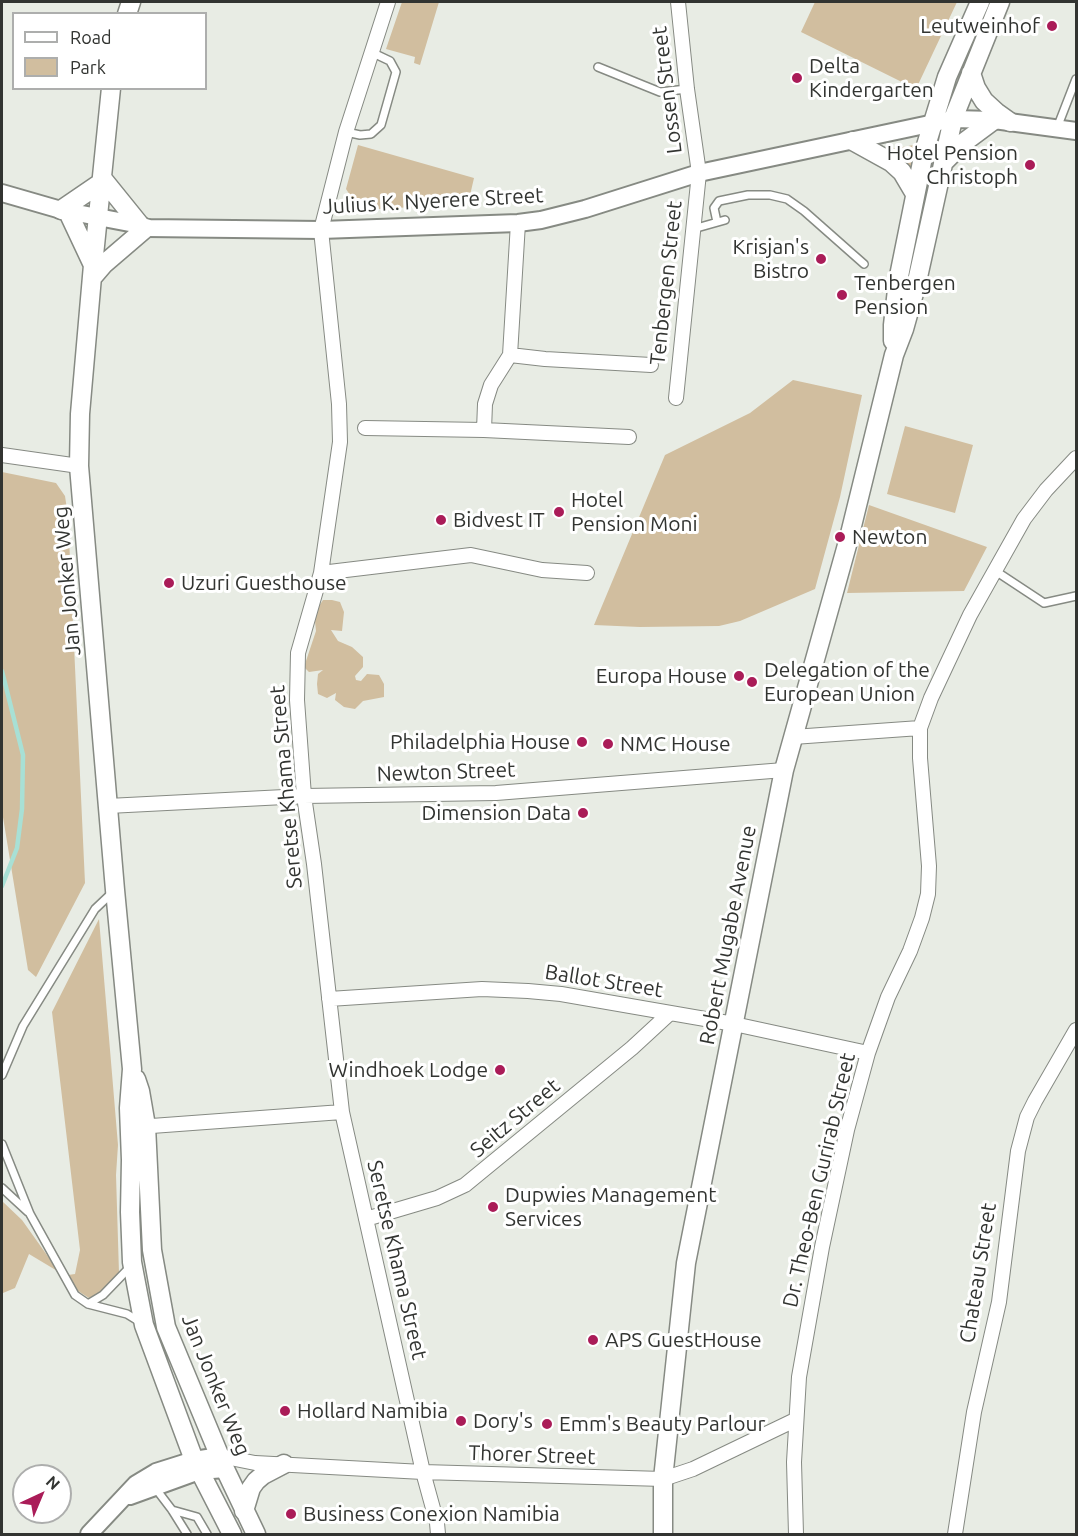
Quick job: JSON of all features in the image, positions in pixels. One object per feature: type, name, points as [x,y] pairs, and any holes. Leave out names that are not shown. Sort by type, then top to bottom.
[{"type":"main road","name":"Robert Mugabe Avenue","points":[[894,355],[893,325],[898,280],[932,124],[954,59],[980,2]]},
{"type":"main road","name":"Robert Mugabe Avenue","points":[[663,1534],[663,1479],[686,1263],[784,770],[852,527],[894,355],[916,286],[953,119],[1000,2]]},
{"type":"main road","points":[[943,163],[963,143],[1002,121],[984,101],[971,73]]},
{"type":"main road","name":"Jan Jonker Weg","points":[[111,90],[80,414],[80,466],[132,1069],[130,1086],[138,1127],[152,1250],[166,1327],[222,1462],[255,1534]]},
{"type":"main road","points":[[853,141],[891,162],[902,172],[915,194]]},
{"type":"main road","points":[[102,180],[143,226],[104,264],[92,272],[65,211],[102,180]]},
{"type":"main road","name":"Jan Jonker Weg","points":[[138,1127],[130,1212],[133,1264],[144,1325],[196,1465],[232,1534]]},
{"type":"main road","points":[[244,1511],[251,1488],[256,1481],[284,1464]]},
{"type":"street","name":"Seretse Khama Street","points":[[388,2],[346,132],[321,230],[339,404],[340,442],[321,573],[298,653],[297,700],[304,796],[315,864],[342,1112],[438,1534]]},
{"type":"street","name":"Lossen Street","points":[[678,2],[699,173]]},
{"type":"street","name":"Julius K. Nyerere Street","points":[[2,193],[65,211],[143,226],[321,230],[518,223],[585,209],[699,173],[953,119],[1002,121],[1077,131]]},
{"type":"street","name":"Tenbergen Street","points":[[676,398],[699,173]]},
{"type":"street","points":[[484,430],[485,404],[491,385],[510,355],[518,223]]},
{"type":"street","points":[[510,355],[651,365]]},
{"type":"street","points":[[365,428],[484,430],[629,437]]},
{"type":"street","points":[[2,455],[80,466]]},
{"type":"street","name":"Dr. Theo-Ben Gurirab Street","points":[[796,1534],[795,1420],[799,1377],[822,1247],[847,1130],[868,1053],[888,997],[910,951],[928,894],[929,866],[920,758],[920,728],[931,698],[994,570],[1024,519],[1046,490],[1077,458]]},
{"type":"street","points":[[321,573],[471,555],[542,570],[587,573]]},
{"type":"street","points":[[793,737],[920,728]]},
{"type":"street","name":"Newton Street","points":[[108,807],[304,796],[496,792],[784,770]]},
{"type":"street","name":"Ballot Street","points":[[329,999],[482,989],[561,994],[734,1024],[868,1053]]},
{"type":"street","name":"Seitz Street","points":[[366,1220],[437,1198],[465,1185],[623,1055],[670,1013]]},
{"type":"street","name":"Chateau Street","points":[[955,1534],[974,1412],[999,1302],[1011,1192],[1018,1151],[1035,1101],[1077,1030]]},
{"type":"street","points":[[138,1127],[342,1112]]},
{"type":"street","name":"Thorer Street","points":[[222,1462],[423,1472],[663,1479],[693,1469],[795,1420]]},
{"type":"street","points":[[89,1534],[136,1484],[156,1472],[222,1462]]},
{"type":"street","points":[[121,1499],[154,1487],[196,1465]]},
{"type":"lane","points":[[346,132],[360,135],[372,134],[381,125],[396,72],[390,61],[371,52]]},
{"type":"lane","points":[[598,67],[660,92],[687,89]]},
{"type":"lane","points":[[1057,128],[1077,79]]},
{"type":"lane","points":[[693,229],[721,221],[714,208],[719,201],[748,195],[770,195],[787,199],[864,264]]},
{"type":"lane","points":[[994,570],[1044,603],[1077,596]]},
{"type":"lane","points":[[2,1075],[23,1026],[74,942],[95,909],[115,890]]},
{"type":"lane","points":[[2,1144],[30,1214],[75,1296],[88,1304],[128,1314],[144,1325]]},
{"type":"lane","points":[[2,1188],[30,1214]]},
{"type":"lane","points":[[88,1304],[103,1295],[133,1264]]},
{"type":"lane","points":[[154,1487],[187,1534]]},
{"type":"lane","points":[[172,1510],[197,1517],[207,1534]]},
{"type":"green space","points":[[402,2],[439,2],[420,65],[414,63],[415,57],[386,49]]},
{"type":"green space","points":[[815,2],[957,2],[916,89],[801,32]]},
{"type":"green space","points":[[919,144],[912,174],[881,151]]},
{"type":"green space","points":[[358,145],[474,178],[468,204],[360,210],[346,189]]},
{"type":"green space","points":[[793,380],[862,395],[840,497],[815,589],[740,621],[719,626],[594,625],[665,455],[750,413]]},
{"type":"green space","points":[[905,426],[973,445],[955,513],[887,494]]},
{"type":"green space","points":[[2,472],[56,483],[65,496],[68,516],[85,883],[36,977],[28,970],[2,811]]},
{"type":"green space","points":[[869,505],[987,547],[964,591],[847,593]]},
{"type":"green space","points":[[323,600],[340,602],[344,612],[342,631],[331,630],[338,641],[352,647],[363,657],[363,667],[355,676],[356,680],[361,681],[367,674],[379,675],[384,684],[384,697],[363,701],[355,709],[344,707],[335,700],[336,693],[327,698],[318,694],[318,674],[323,670],[309,672],[304,667],[316,631],[315,621],[319,606]]},
{"type":"green space","points":[[99,919],[118,1145],[116,1175],[119,1273],[99,1293],[89,1298],[75,1289],[68,1275],[75,1274],[80,1250],[52,1012]]},
{"type":"green space","points":[[2,1201],[22,1220],[59,1272],[29,1254],[15,1288],[3,1293],[2,1292]]},
{"type":"waterway","points":[[2,671],[23,755],[22,809],[17,848],[2,886]]},
{"type":"place","name":"Leutweinhof","points":[[1052,26]]},
{"type":"place","name":"Delta Kindergarten","points":[[797,78]]},
{"type":"place","name":"Hotel Pension Christoph","points":[[1030,165]]},
{"type":"place","name":"Krisjan's Bistro","points":[[821,259]]},
{"type":"place","name":"Tenbergen Pension","points":[[842,295]]},
{"type":"place","name":"Hotel Pension Moni","points":[[559,512]]},
{"type":"place","name":"Bidvest IT","points":[[441,520]]},
{"type":"place","name":"Newton","points":[[840,537]]},
{"type":"place","name":"Uzuri Guesthouse","points":[[169,583]]},
{"type":"place","name":"Europa House","points":[[739,676]]},
{"type":"place","name":"Delegation of the European Union","points":[[752,682]]},
{"type":"place","name":"Philadelphia House","points":[[582,742]]},
{"type":"place","name":"NMC House","points":[[608,744]]},
{"type":"place","name":"Dimension Data","points":[[583,813]]},
{"type":"place","name":"Windhoek Lodge","points":[[500,1070]]},
{"type":"place","name":"Dupwies Management Services","points":[[493,1207]]},
{"type":"place","name":"APS GuestHouse","points":[[593,1340]]},
{"type":"place","name":"Hollard Namibia","points":[[285,1411]]},
{"type":"place","name":"Dory's","points":[[461,1421]]},
{"type":"place","name":"Emm's Beauty Parlour","points":[[547,1424]]},
{"type":"place","name":"Business Conexion Namibia","points":[[291,1514]]}]
